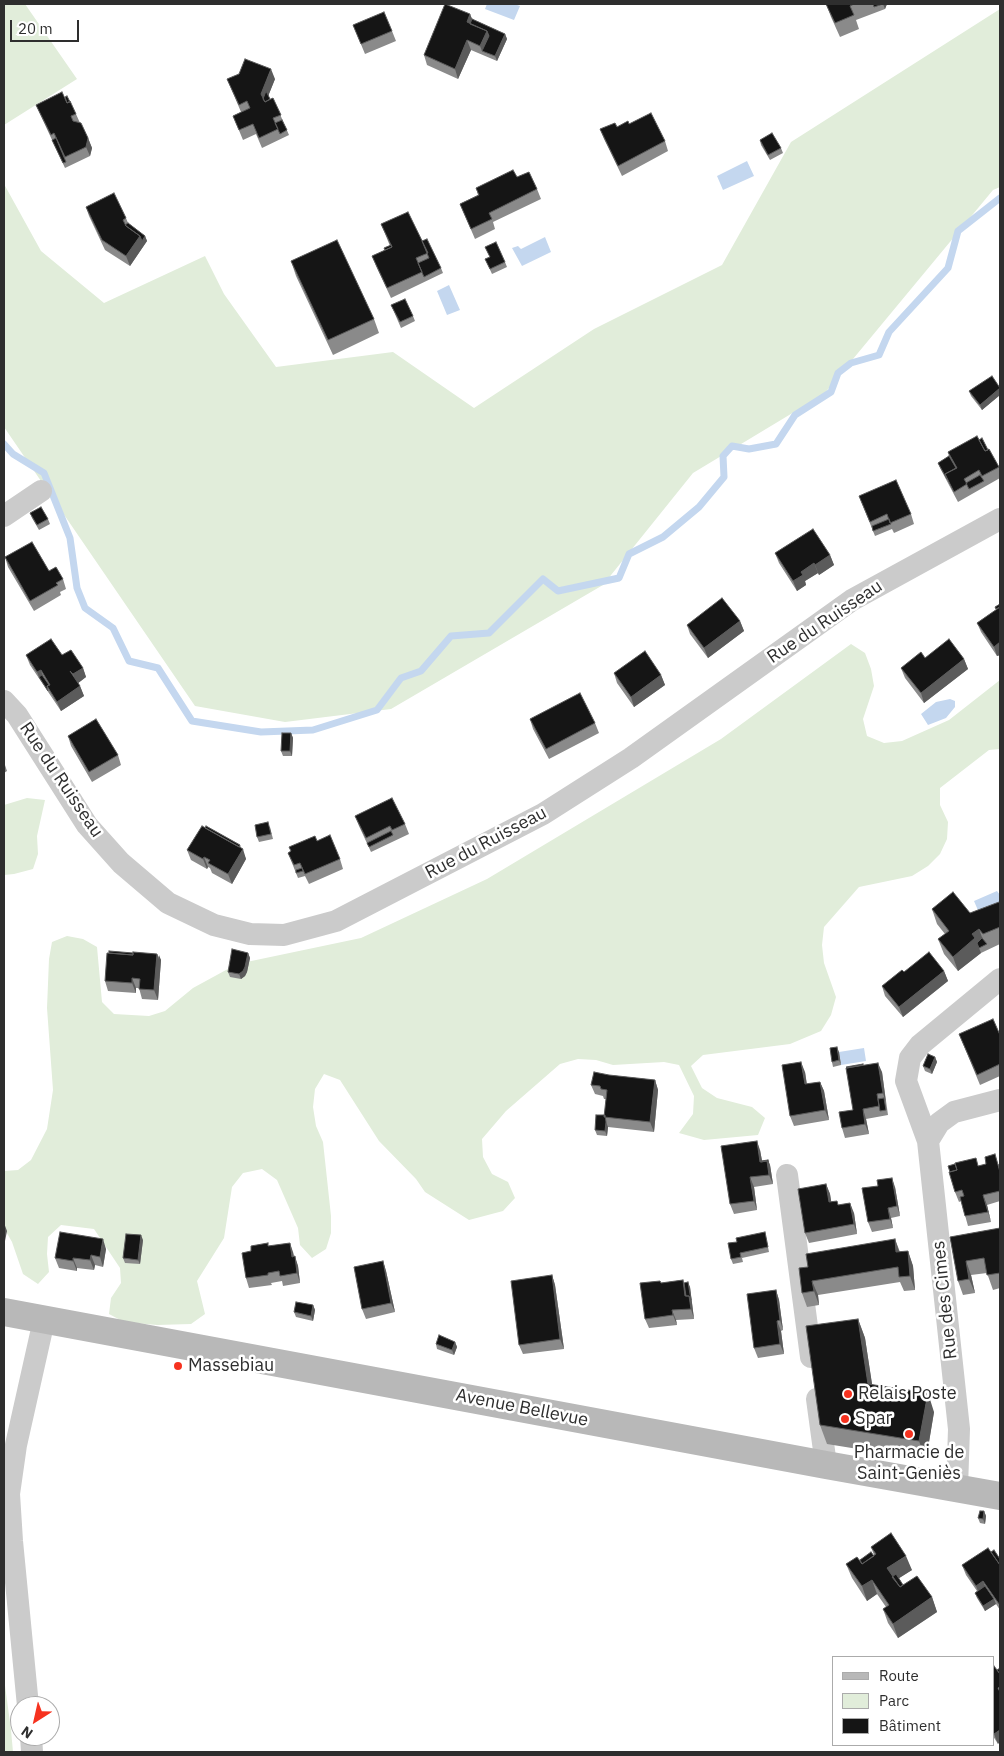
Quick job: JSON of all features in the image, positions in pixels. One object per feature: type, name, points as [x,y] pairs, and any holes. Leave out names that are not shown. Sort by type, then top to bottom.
[{"type":"main road","name":"Avenue Bellevue","points":[[4,1312],[1000,1496]]},
{"type":"street","points":[[4,516],[41,491]]},
{"type":"street","name":"Rue du Ruisseau","points":[[4,701],[17,715],[87,825],[121,863],[168,903],[214,926],[250,934],[284,935],[336,921],[543,814],[631,758],[852,600],[1000,519]]},
{"type":"street","name":"Rue des Cimes","points":[[957,1488],[959,1429],[928,1141],[906,1081],[910,1058],[920,1044],[1000,979]]},
{"type":"street","points":[[928,1141],[938,1123],[954,1112],[1000,1100]]},
{"type":"street","points":[[787,1175],[826,1465]]},
{"type":"street","points":[[27,1696],[9,1494],[16,1446],[44,1320]]},
{"type":"green space","points":[[4,4],[25,4],[77,79],[4,125]]},
{"type":"green space","points":[[1000,9],[1000,187],[993,190],[824,394],[693,473],[603,585],[391,709],[285,722],[195,706],[4,427],[4,184],[41,251],[104,303],[205,256],[224,294],[276,367],[393,352],[474,408],[594,329],[722,265],[791,142]]},
{"type":"green space","points":[[851,644],[865,653],[871,669],[874,686],[863,719],[867,736],[884,743],[902,741],[949,720],[1000,680],[1000,749],[989,750],[940,788],[940,805],[948,822],[947,839],[940,854],[928,866],[912,876],[859,887],[824,927],[822,945],[824,963],[836,997],[831,1015],[821,1031],[790,1044],[703,1055],[691,1066],[702,1088],[717,1098],[752,1107],[765,1118],[758,1135],[704,1140],[679,1133],[693,1114],[694,1096],[679,1065],[664,1062],[613,1065],[596,1060],[578,1059],[560,1064],[506,1111],[482,1139],[483,1157],[492,1174],[508,1182],[515,1198],[503,1211],[469,1220],[425,1192],[416,1179],[379,1141],[340,1080],[324,1074],[315,1089],[313,1107],[316,1126],[323,1142],[331,1216],[331,1233],[326,1249],[312,1258],[300,1245],[298,1228],[277,1180],[262,1169],[243,1173],[232,1187],[224,1238],[197,1281],[205,1314],[191,1324],[157,1325],[124,1322],[109,1314],[111,1298],[121,1283],[120,1268],[94,1229],[61,1225],[48,1237],[49,1272],[38,1284],[23,1274],[12,1242],[4,1228],[4,1171],[18,1170],[31,1160],[47,1129],[53,1090],[47,1008],[49,959],[52,942],[67,936],[83,939],[97,947],[102,1002],[114,1014],[149,1016],[165,1011],[193,988],[237,964],[361,938],[487,879],[721,739]]},
{"type":"green space","points":[[27,798],[45,800],[37,836],[38,854],[33,869],[4,875],[4,805]]},
{"type":"green space","points":[[4,1678],[10,1723],[10,1746],[12,1746],[13,1752],[4,1752]]},
{"type":"water","points":[[487,4],[514,4],[520,6],[514,20],[485,9]]},
{"type":"water","points":[[747,161],[754,176],[723,190],[717,176]]},
{"type":"water","points":[[545,237],[551,252],[522,266],[512,248],[518,246],[521,249]]},
{"type":"water","points":[[449,285],[460,310],[447,315],[437,291]]},
{"type":"water","points":[[950,699],[955,701],[955,707],[946,718],[928,725],[921,714],[936,702]]},
{"type":"water","points":[[997,891],[1000,895],[1000,907],[980,915],[974,901]]},
{"type":"water","points":[[864,1048],[866,1061],[841,1065],[839,1052]]},
{"type":"building","points":[[445,4],[470,14],[467,22],[487,31],[480,46],[467,40],[455,69],[424,55]]},
{"type":"building","points":[[826,4],[854,4],[850,6],[854,15],[835,23]]},
{"type":"building","points":[[384,12],[392,31],[361,44],[353,25]]},
{"type":"building","points":[[472,19],[505,34],[495,56],[482,51],[489,36],[487,31],[470,24]]},
{"type":"building","points":[[245,59],[271,69],[261,94],[265,102],[273,98],[281,115],[273,118],[278,129],[259,138],[253,124],[239,130],[233,116],[250,108],[247,101],[239,105],[227,79],[239,74]]},
{"type":"building","points":[[266,91],[270,99],[265,102],[263,99]]},
{"type":"building","points":[[62,92],[67,103],[70,101],[76,114],[71,116],[73,121],[81,123],[88,138],[86,147],[65,157],[54,133],[51,135],[36,105]]},
{"type":"building","points":[[67,96],[70,102],[67,103],[65,97]]},
{"type":"building","points":[[651,113],[665,141],[618,166],[600,129],[615,123],[617,127],[628,121],[629,124]]},
{"type":"building","points":[[282,120],[287,130],[280,134],[275,123]]},
{"type":"building","points":[[772,133],[781,148],[768,155],[760,140]]},
{"type":"building","points":[[56,138],[66,162],[63,163],[52,140]]},
{"type":"building","points":[[513,170],[517,177],[529,172],[537,189],[489,213],[492,219],[471,229],[460,204],[479,195],[476,188]]},
{"type":"building","points":[[114,193],[126,218],[123,220],[126,226],[140,236],[126,256],[102,240],[86,207]]},
{"type":"building","points":[[408,212],[428,253],[416,258],[422,272],[387,288],[372,256],[392,247],[381,224]]},
{"type":"building","points":[[128,223],[145,236],[142,241],[140,236],[125,225]]},
{"type":"building","points":[[427,239],[441,268],[424,277],[418,263],[429,258],[422,241]]},
{"type":"building","points":[[337,240],[374,319],[328,340],[291,261]]},
{"type":"building","points":[[496,242],[505,262],[490,269],[485,259],[490,257],[485,247]]},
{"type":"building","points":[[391,245],[392,247],[385,250],[384,248]]},
{"type":"building","points":[[405,299],[413,316],[400,322],[391,305]]},
{"type":"building","points":[[992,376],[1000,388],[980,405],[969,391]]},
{"type":"building","points":[[977,436],[985,451],[989,449],[999,467],[982,476],[979,470],[964,479],[967,484],[954,492],[945,474],[957,468],[948,452]]},
{"type":"building","points":[[982,438],[988,450],[985,451],[979,440]]},
{"type":"building","points":[[949,456],[956,468],[945,474],[947,479],[938,463]]},
{"type":"building","points":[[980,475],[984,481],[969,489],[966,483]]},
{"type":"building","points":[[896,480],[911,514],[890,523],[887,514],[870,522],[859,496]]},
{"type":"building","points":[[41,507],[48,519],[37,525],[30,513]]},
{"type":"building","points":[[889,519],[891,524],[873,531],[872,526]]},
{"type":"building","points":[[813,529],[830,555],[801,572],[803,575],[793,581],[775,553]]},
{"type":"building","points":[[32,542],[49,571],[56,567],[63,579],[56,583],[58,585],[30,601],[5,557]]},
{"type":"building","points":[[722,598],[740,621],[704,648],[687,625]]},
{"type":"building","points":[[1000,607],[1000,642],[994,647],[977,623]]},
{"type":"building","points":[[51,639],[62,655],[71,650],[83,668],[73,674],[70,671],[80,686],[57,702],[47,686],[50,685],[41,670],[37,672],[26,655]]},
{"type":"building","points":[[949,639],[964,659],[921,693],[901,668],[921,652],[925,658]]},
{"type":"building","points":[[645,651],[661,675],[631,697],[614,673]]},
{"type":"building","points":[[42,675],[49,685],[47,686],[48,691],[39,677]]},
{"type":"building","points":[[580,693],[595,723],[546,749],[530,719]]},
{"type":"building","points":[[96,719],[118,755],[89,772],[68,736]]},
{"type":"building","points":[[282,733],[291,733],[290,751],[281,751]]},
{"type":"building","points":[[392,798],[405,824],[392,830],[390,826],[366,838],[355,816]]},
{"type":"building","points":[[268,822],[271,834],[257,837],[255,825]]},
{"type":"building","points":[[202,826],[243,849],[228,874],[208,863],[210,860],[204,857],[203,859],[187,850]]},
{"type":"building","points":[[206,826],[240,845],[239,847],[205,828]]},
{"type":"building","points":[[391,831],[393,835],[369,847],[367,843]]},
{"type":"building","points":[[330,835],[340,859],[305,874],[300,863],[294,865],[288,853],[291,851],[289,847],[315,836],[317,841]]},
{"type":"building","points":[[302,868],[303,871],[296,873],[296,870]]},
{"type":"building","points":[[953,892],[970,913],[999,902],[1000,927],[983,934],[979,929],[972,934],[975,938],[953,957],[938,939],[949,931],[932,909]]},
{"type":"building","points":[[982,938],[987,944],[979,948],[977,943]]},
{"type":"building","points":[[232,949],[248,953],[245,967],[239,974],[228,972]]},
{"type":"building","points":[[109,951],[133,953],[133,955],[109,953]]},
{"type":"building","points":[[133,952],[157,954],[154,990],[139,989],[140,979],[132,978],[132,983],[105,981],[107,953],[133,955]]},
{"type":"building","points":[[929,952],[944,971],[899,1007],[882,986],[902,970],[904,972]]},
{"type":"building","points":[[993,1019],[1000,1035],[1000,1064],[977,1075],[959,1034]]},
{"type":"building","points":[[837,1047],[839,1060],[832,1062],[830,1048]]},
{"type":"building","points":[[928,1054],[935,1057],[930,1069],[923,1066]]},
{"type":"building","points":[[801,1062],[805,1084],[820,1082],[825,1110],[790,1116],[782,1065]]},
{"type":"building","points":[[878,1063],[883,1093],[877,1094],[879,1106],[863,1109],[865,1124],[842,1128],[839,1112],[853,1110],[846,1068]]},
{"type":"building","points":[[863,1064],[847,1068],[846,1067]]},
{"type":"building","points":[[594,1072],[655,1080],[650,1122],[604,1117],[607,1090],[601,1089],[600,1086],[591,1085]]},
{"type":"building","points":[[884,1098],[886,1110],[880,1111],[878,1099]]},
{"type":"building","points":[[596,1115],[605,1115],[605,1131],[595,1130]]},
{"type":"building","points":[[757,1141],[760,1162],[767,1161],[769,1175],[750,1177],[754,1201],[730,1204],[721,1146]]},
{"type":"building","points":[[995,1154],[1000,1172],[1000,1191],[983,1195],[988,1212],[965,1216],[960,1197],[964,1196],[962,1190],[955,1192],[949,1172],[957,1170],[955,1163],[976,1158],[978,1166],[986,1164],[985,1157]]},
{"type":"building","points":[[955,1164],[957,1170],[950,1172],[948,1166]]},
{"type":"building","points":[[892,1178],[897,1206],[888,1208],[890,1219],[868,1222],[862,1188],[878,1186],[877,1180]]},
{"type":"building","points":[[826,1184],[829,1202],[837,1201],[838,1205],[850,1203],[854,1224],[805,1233],[798,1189]]},
{"type":"building","points":[[1000,1228],[1000,1273],[987,1275],[984,1258],[966,1261],[969,1279],[958,1281],[950,1237]]},
{"type":"building","points":[[60,1232],[103,1239],[100,1257],[91,1255],[90,1260],[73,1258],[73,1261],[55,1258]]},
{"type":"building","points":[[765,1232],[768,1247],[740,1253],[741,1257],[731,1259],[728,1243],[737,1242],[736,1238]]},
{"type":"building","points":[[126,1234],[141,1235],[138,1260],[123,1258]]},
{"type":"building","points":[[895,1239],[896,1252],[908,1251],[910,1276],[899,1277],[898,1267],[812,1281],[814,1291],[802,1293],[799,1268],[808,1267],[806,1254]]},
{"type":"building","points":[[268,1243],[268,1246],[290,1243],[292,1257],[295,1256],[297,1273],[280,1276],[279,1271],[268,1273],[268,1275],[246,1278],[242,1253],[251,1251],[251,1246]]},
{"type":"building","points":[[383,1261],[391,1303],[362,1309],[354,1267]]},
{"type":"building","points":[[552,1275],[560,1339],[519,1345],[511,1281]]},
{"type":"building","points":[[683,1280],[685,1296],[689,1296],[691,1309],[672,1310],[673,1315],[645,1319],[640,1283]]},
{"type":"building","points":[[688,1282],[691,1300],[689,1296],[686,1296],[684,1283]]},
{"type":"building","points":[[776,1290],[780,1320],[777,1321],[780,1344],[754,1348],[747,1294]]},
{"type":"building","points":[[296,1302],[313,1305],[311,1316],[294,1312]]},
{"type":"building","points":[[858,1319],[868,1384],[928,1393],[919,1441],[820,1425],[806,1326]]},
{"type":"building","points":[[439,1335],[455,1342],[452,1350],[436,1344]]},
{"type":"building","points":[[980,1511],[984,1511],[983,1519],[978,1518]]},
{"type":"building","points":[[891,1533],[906,1556],[887,1568],[900,1587],[917,1576],[932,1597],[893,1624],[883,1609],[889,1605],[872,1580],[862,1586],[846,1564],[857,1557],[862,1564],[876,1554],[871,1547]]},
{"type":"building","points":[[988,1548],[1000,1565],[1000,1604],[983,1581],[976,1586],[962,1565]]},
{"type":"building","points":[[994,1550],[1000,1559],[1000,1565],[991,1552]]},
{"type":"building","points":[[871,1552],[874,1556],[862,1564],[860,1560]]},
{"type":"building","points":[[896,1574],[903,1585],[900,1587],[892,1577]]},
{"type":"building","points":[[985,1586],[994,1599],[983,1606],[975,1593]]},
{"type":"building","points":[[994,1666],[1000,1674],[1000,1686],[998,1688],[1000,1692],[1000,1730],[994,1734]]},
{"type":"waterway","points":[[4,444],[13,454],[44,473],[70,538],[77,588],[85,608],[113,628],[129,661],[158,668],[192,721],[261,732],[313,730],[377,710],[401,678],[421,671],[451,636],[489,633],[543,579],[558,591],[619,578],[629,554],[663,537],[699,507],[724,477],[723,456],[732,446],[749,449],[776,444],[795,415],[831,392],[838,373],[851,363],[879,355],[889,332],[948,268],[958,231],[1000,198]]},
{"type":"place","name":"Massebiau","points":[[178,1366]]},
{"type":"place","name":"Relais Poste","points":[[848,1394]]},
{"type":"place","name":"Spar","points":[[845,1419]]},
{"type":"place","name":"Pharmacie de Saint-Geniès","points":[[909,1434]]}]
